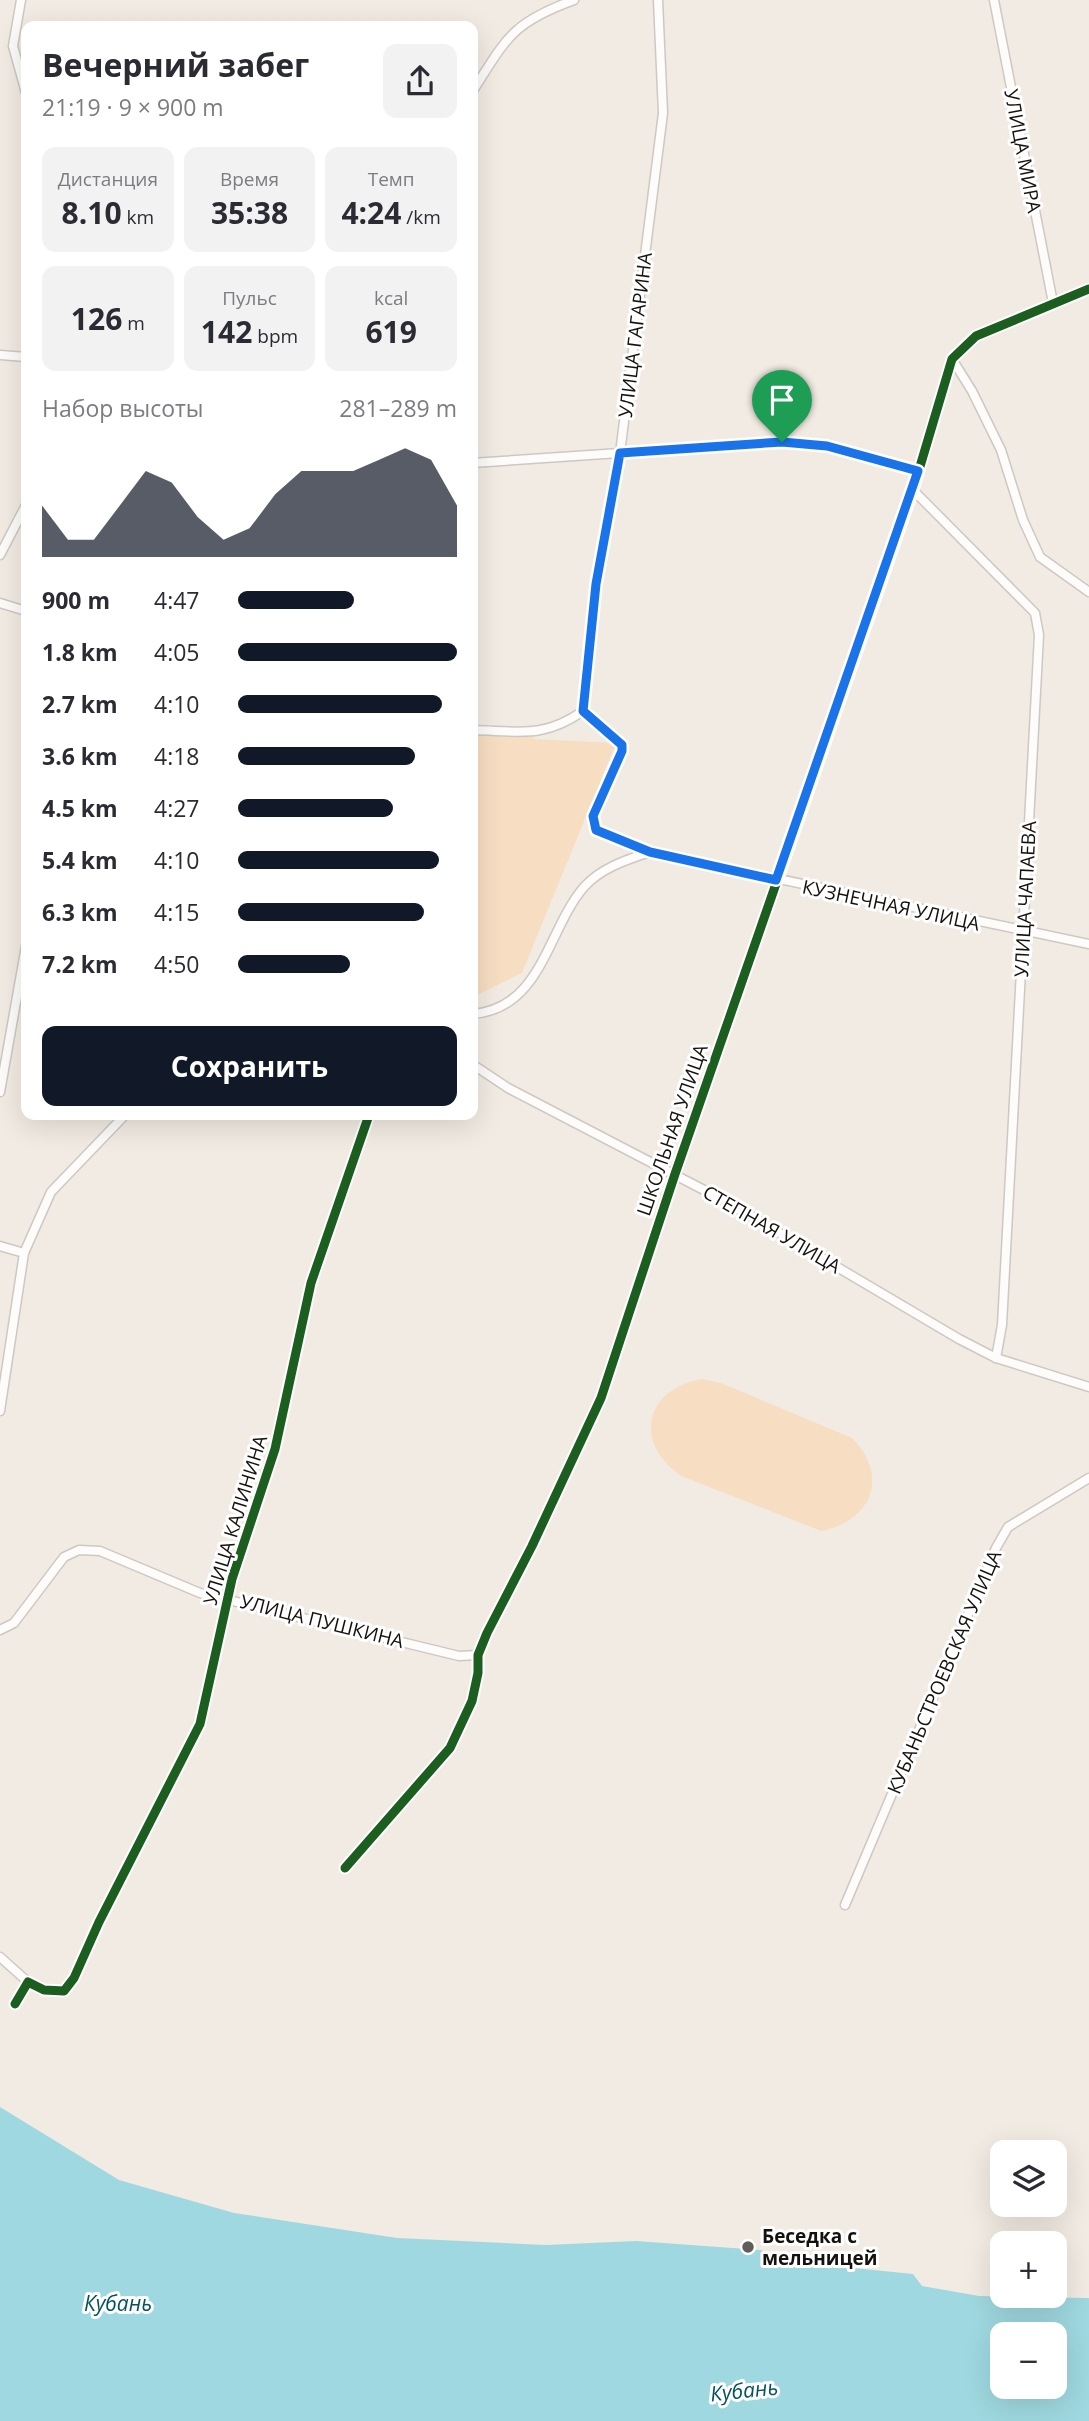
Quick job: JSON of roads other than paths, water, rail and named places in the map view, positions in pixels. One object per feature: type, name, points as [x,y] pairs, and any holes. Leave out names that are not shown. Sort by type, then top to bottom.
[{"type":"street","points":[[21,0],[13,46],[21,75]]},
{"type":"street","points":[[478,84],[517,28],[538,14],[574,0]]},
{"type":"street","name":"УЛИЦА ГАГАРИНА","points":[[583,711],[596,584],[620,453],[663,114],[657,0]]},
{"type":"street","name":"УЛИЦА МИРА","points":[[994,0],[1053,303]]},
{"type":"street","points":[[1089,289],[976,336],[952,359],[972,391],[1001,450],[1023,520],[1040,557],[1089,592]]},
{"type":"street","points":[[0,355],[21,357]]},
{"type":"street","name":"ШКОЛЬНАЯ УЛИЦА","points":[[345,1868],[450,1748],[472,1701],[478,1673],[478,1654],[601,1398],[776,880],[913,490],[952,359]]},
{"type":"street","points":[[478,463],[782,442],[827,446],[918,471]]},
{"type":"street","name":"УЛИЦА ЧАПАЕВА","points":[[913,490],[1035,613],[1039,635],[1003,1325],[996,1358]]},
{"type":"street","points":[[0,555],[21,515]]},
{"type":"street","points":[[0,603],[21,609]]},
{"type":"street","points":[[478,730],[542,732],[561,726],[583,711]]},
{"type":"street","name":"КУЗНЕЧНАЯ УЛИЦА","points":[[583,711],[622,745],[592,824],[596,830],[650,852],[1023,933],[1089,944]]},
{"type":"street","points":[[478,1013],[488,1012],[510,1001],[528,985],[584,887],[611,866],[650,852]]},
{"type":"street","points":[[0,1092],[21,974]]},
{"type":"street","name":"СТЕПНАЯ УЛИЦА","points":[[478,1068],[508,1088],[675,1174],[996,1358],[1089,1387]]},
{"type":"street","points":[[0,1411],[24,1253],[51,1192],[120,1120]]},
{"type":"street","name":"УЛИЦА КАЛИНИНА","points":[[28,1982],[44,1990],[64,1991],[74,1978],[99,1922],[200,1724],[228,1598],[275,1449],[311,1283],[367,1120]]},
{"type":"street","points":[[0,1246],[24,1253]]},
{"type":"street","name":"КУБАНЬСТРОЕВСКАЯ УЛИЦА","points":[[845,1905],[1002,1537],[1008,1527],[1089,1478]]},
{"type":"street","name":"УЛИЦА ПУШКИНА","points":[[0,1630],[14,1623],[64,1557],[79,1549],[100,1551],[200,1593],[459,1656],[478,1654]]},
{"type":"street","points":[[0,1957],[28,1982],[15,2004]]},
{"type":"water","name":"Кубань","points":[[0,2107],[119,2180],[234,2213],[397,2238],[546,2245],[636,2241],[760,2250],[814,2264],[913,2274],[922,2286],[990,2296],[990,2308],[1067,2308],[1067,2298],[1089,2298],[1089,2421],[0,2421]]},
{"type":"place","name":"Беседка с мельницей","points":[[748,2247]]}]
